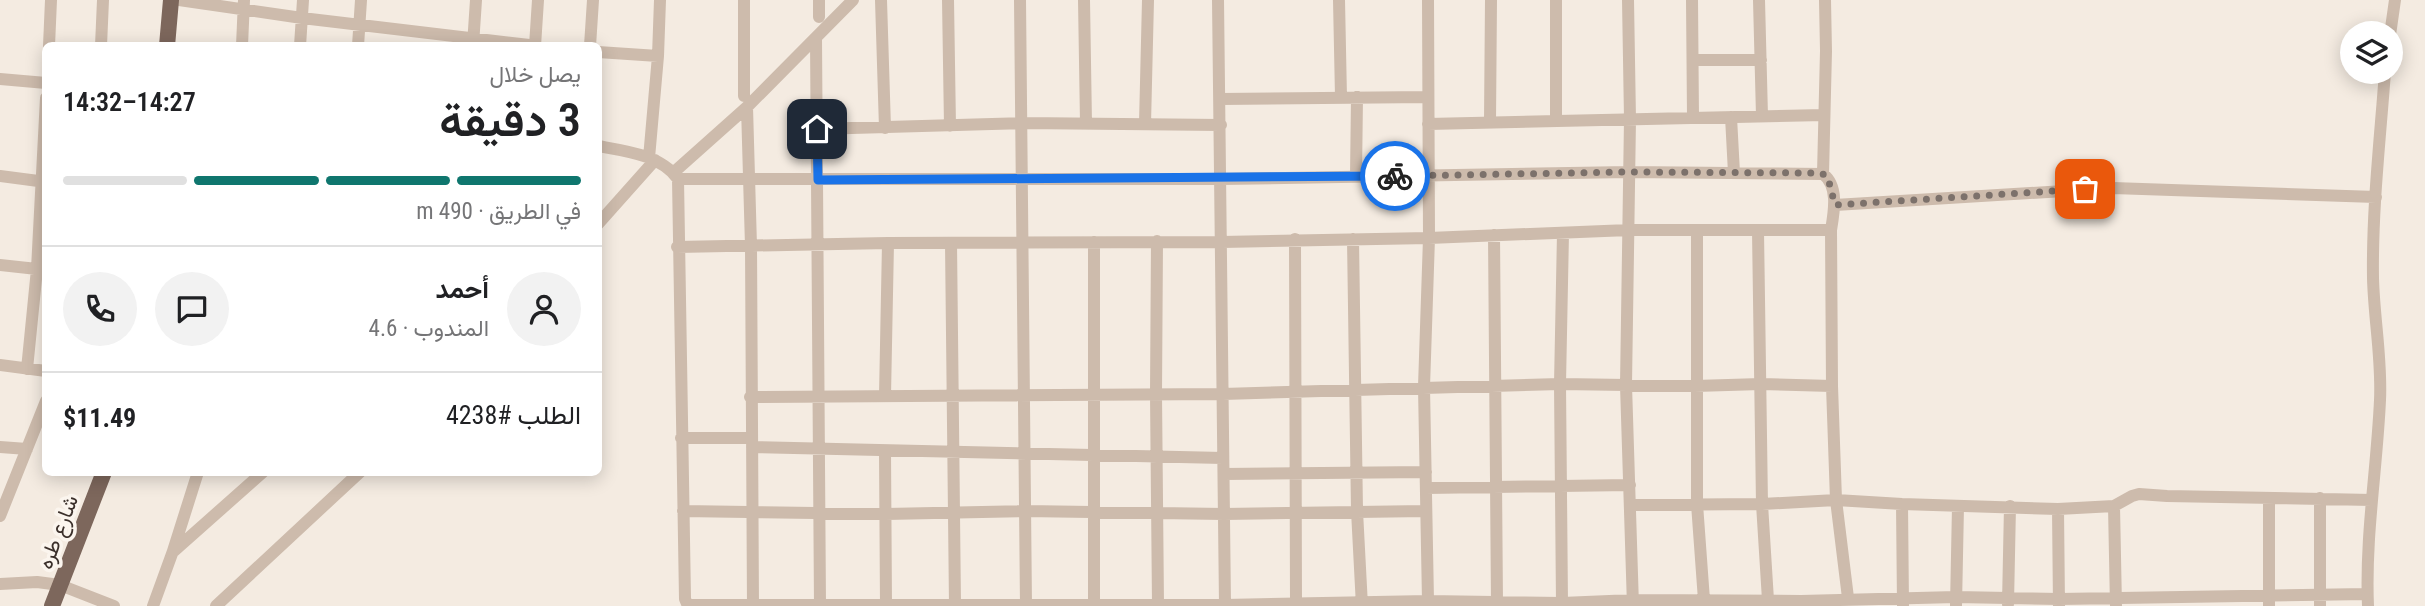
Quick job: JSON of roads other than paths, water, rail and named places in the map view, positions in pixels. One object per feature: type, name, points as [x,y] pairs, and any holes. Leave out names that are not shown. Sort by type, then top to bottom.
[{"type":"main road","points":[[167,42],[171,0]]},
{"type":"main road","name":"شارع طره","points":[[52,606],[102,476]]},
{"type":"street","points":[[49,42],[51,0]]},
{"type":"street","points":[[101,42],[103,0]]},
{"type":"street","points":[[180,0],[244,5],[302,18],[473,42],[476,0]]},
{"type":"street","points":[[300,42],[303,0]]},
{"type":"street","points":[[358,42],[360,0]]},
{"type":"street","points":[[536,42],[538,0]]},
{"type":"street","points":[[590,42],[593,0]]},
{"type":"street","points":[[602,219],[652,159],[660,0]]},
{"type":"street","points":[[744,0],[751,246],[753,606]]},
{"type":"street","points":[[819,0],[819,17]]},
{"type":"street","points":[[853,0],[816,38],[745,102],[675,176],[685,599],[688,605],[1362,605],[1428,601],[1585,605],[1704,600],[1768,600],[1801,604],[2368,600],[2380,396],[2379,342],[2373,280],[2384,84]]},
{"type":"street","points":[[881,0],[885,128]]},
{"type":"street","points":[[948,0],[950,126]]},
{"type":"street","points":[[1020,0],[1026,605]]},
{"type":"street","points":[[1084,0],[1086,123]]},
{"type":"street","points":[[1145,124],[1148,0]]},
{"type":"street","points":[[1218,0],[1225,605]]},
{"type":"street","points":[[1339,0],[1341,97]]},
{"type":"street","points":[[1428,0],[1429,238],[1424,387],[1428,601]]},
{"type":"street","points":[[1490,121],[1491,0]]},
{"type":"street","points":[[1556,0],[1556,120]]},
{"type":"street","points":[[1628,0],[1630,119],[1626,385],[1633,603]]},
{"type":"street","points":[[1692,0],[1693,117]]},
{"type":"street","points":[[1759,0],[1762,116]]},
{"type":"street","points":[[1823,173],[1825,0]]},
{"type":"street","points":[[2392,21],[2395,0]]},
{"type":"street","points":[[242,42],[244,5]]},
{"type":"street","points":[[816,38],[820,606]]},
{"type":"street","points":[[602,52],[658,56]]},
{"type":"street","points":[[1693,60],[1761,60]]},
{"type":"street","points":[[0,79],[42,83]]},
{"type":"street","points":[[1356,176],[1357,97]]},
{"type":"street","points":[[1220,99],[1428,97]]},
{"type":"street","points":[[1428,124],[1824,115]]},
{"type":"street","points":[[1731,117],[1734,173]]},
{"type":"street","points":[[817,129],[1023,123],[1221,125]]},
{"type":"street","points":[[602,147],[652,159],[675,176],[749,180],[1221,179],[1629,172],[1823,173],[1828,178],[1835,205],[1830,230],[1836,500],[1849,603]]},
{"type":"street","points":[[0,176],[42,182]]},
{"type":"street","points":[[1835,205],[2113,188],[2376,197]]},
{"type":"street","points":[[27,369],[41,269],[42,226]]},
{"type":"street","points":[[677,247],[818,243],[1222,242],[1429,238],[1629,230],[1830,230]]},
{"type":"street","points":[[1697,231],[1697,504],[1704,600]]},
{"type":"street","points":[[1758,231],[1762,503],[1768,600]]},
{"type":"street","points":[[1562,603],[1560,384],[1563,233]]},
{"type":"street","points":[[1494,235],[1493,387],[1497,603]]},
{"type":"street","points":[[1294,239],[1296,603]]},
{"type":"street","points":[[1353,239],[1357,512],[1362,605]]},
{"type":"street","points":[[1154,604],[1157,513],[1157,241]]},
{"type":"street","points":[[1094,242],[1094,604]]},
{"type":"street","points":[[886,396],[888,243]]},
{"type":"street","points":[[951,243],[955,605]]},
{"type":"street","points":[[0,265],[41,269]]},
{"type":"street","points":[[0,365],[42,371]]},
{"type":"street","points":[[750,397],[1223,394],[1560,384],[1832,386]]},
{"type":"street","points":[[0,516],[42,411]]},
{"type":"street","points":[[681,438],[819,449],[1223,458]]},
{"type":"street","points":[[0,447],[27,449]]},
{"type":"street","points":[[885,450],[886,605]]},
{"type":"street","points":[[1224,474],[1426,472]]},
{"type":"street","points":[[153,606],[197,476]]},
{"type":"street","points":[[173,551],[258,476]]},
{"type":"street","points":[[216,606],[356,476]]},
{"type":"street","points":[[1426,488],[1630,485]]},
{"type":"street","points":[[1631,505],[1836,500],[2058,509],[2114,506],[2139,494],[2372,500]]},
{"type":"street","points":[[2269,498],[2269,601]]},
{"type":"street","points":[[2320,498],[2320,600]]},
{"type":"street","points":[[1902,504],[1903,603]]},
{"type":"street","points":[[1956,601],[1958,506]]},
{"type":"street","points":[[2008,602],[2010,506]]},
{"type":"street","points":[[2114,506],[2116,601]]},
{"type":"street","points":[[2058,509],[2059,602]]},
{"type":"street","points":[[683,511],[819,514],[1425,511]]},
{"type":"street","points":[[0,584],[60,584],[114,606]]}]
